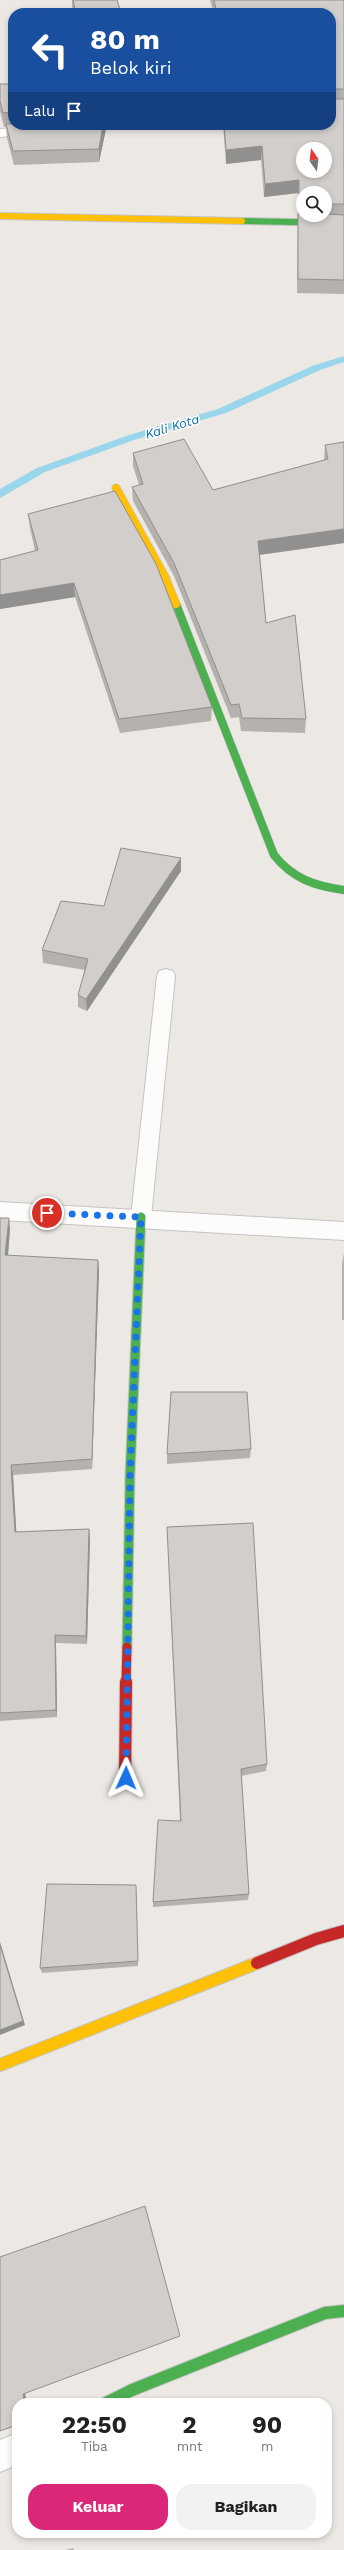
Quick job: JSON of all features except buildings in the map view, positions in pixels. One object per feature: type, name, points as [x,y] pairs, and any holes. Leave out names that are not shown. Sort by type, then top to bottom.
[{"type":"street","points":[[0,133],[36,130]]},
{"type":"street","points":[[0,216],[344,223]]},
{"type":"street","points":[[116,488],[165,577],[277,860],[283,869],[300,882],[344,890]]},
{"type":"street","points":[[0,1210],[141,1217],[344,1231]]},
{"type":"street","points":[[126,1778],[130,1475],[141,1217]]},
{"type":"street","points":[[0,2064],[316,1939],[344,1931]]},
{"type":"street","points":[[116,2398],[132,2390],[325,2313],[344,2311]]},
{"type":"street","points":[[0,2457],[12,2451]]},
{"type":"lane","points":[[141,1217],[166,976]]},
{"type":"waterway","name":"Kali Kota","points":[[0,494],[41,470],[133,437],[222,411],[316,368],[344,359]]},
{"type":"traffic: fast","points":[[242,221],[344,223]]},
{"type":"traffic: fast","points":[[176,604],[274,855],[281,864],[296,877],[323,887],[344,890]]},
{"type":"traffic: fast","points":[[127,1647],[130,1475],[141,1217]]},
{"type":"traffic: fast","points":[[116,2398],[132,2390],[325,2313],[344,2311]]},
{"type":"traffic: slow","points":[[0,216],[242,221]]},
{"type":"traffic: slow","points":[[116,488],[165,577],[176,604]]},
{"type":"traffic: slow","points":[[0,2065],[257,1963]]},
{"type":"traffic: jam","points":[[125,1778],[127,1647]]},
{"type":"traffic: jam","points":[[257,1963],[316,1939],[344,1931]]},
{"type":"route","points":[[47,1213],[141,1217],[130,1475],[126,1778]]}]
